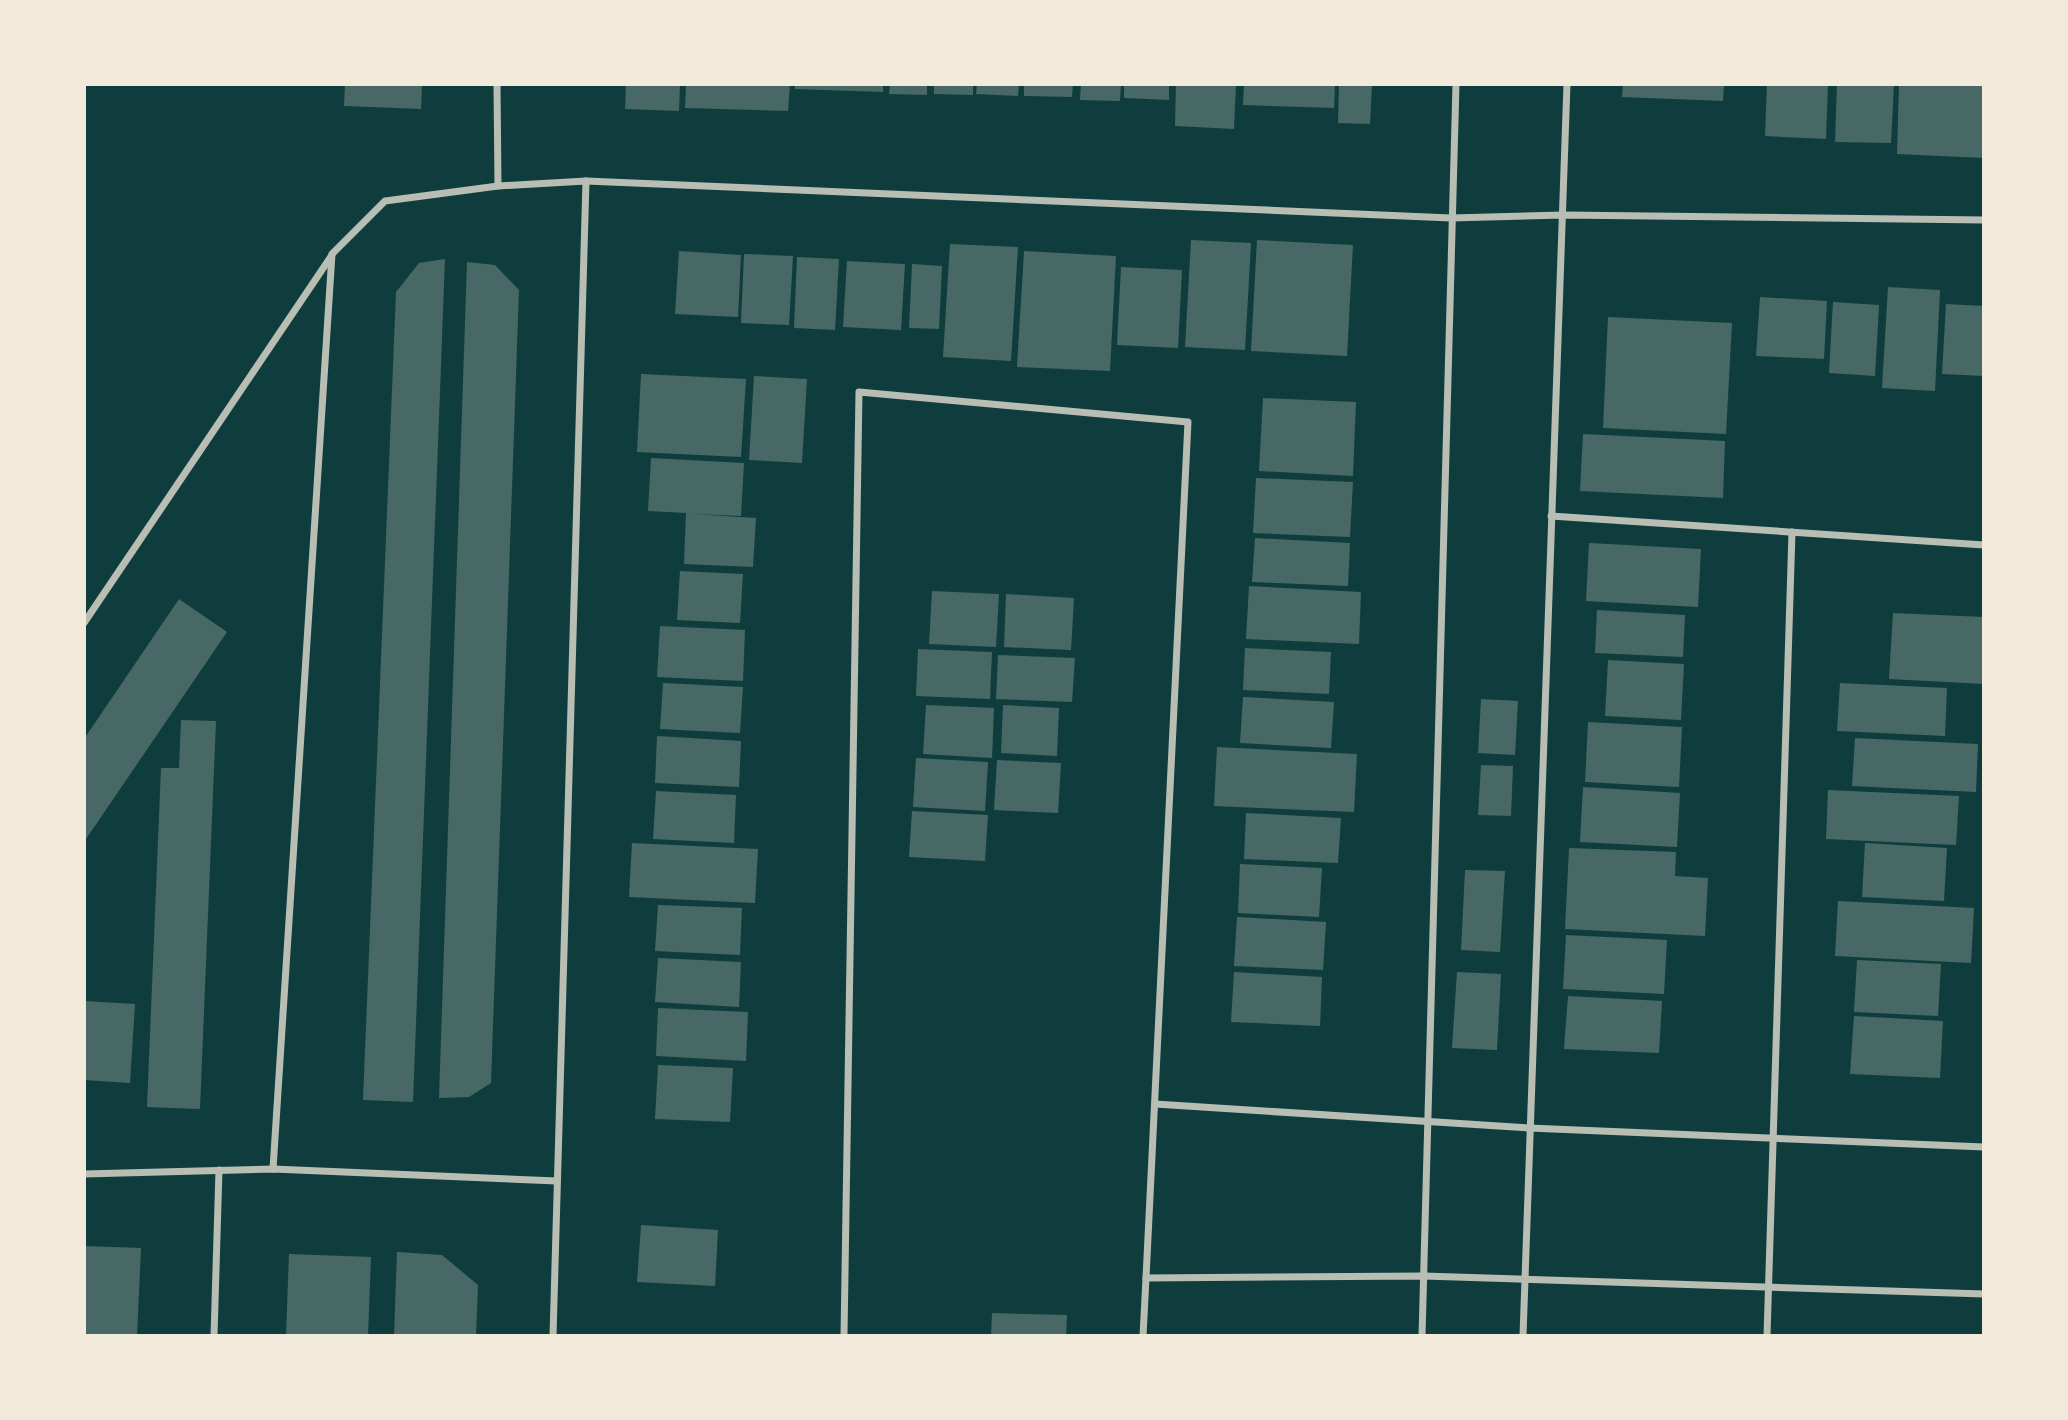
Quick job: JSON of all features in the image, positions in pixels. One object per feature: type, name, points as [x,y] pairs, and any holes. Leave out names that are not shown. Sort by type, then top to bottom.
[{"type":"street","points":[[497,84],[498,186]]},
{"type":"street","points":[[1422,1336],[1456,84]]},
{"type":"street","points":[[1523,1336],[1566,84]]},
{"type":"street","points":[[553,1336],[586,181]]},
{"type":"street","points":[[84,623],[332,254],[385,201],[498,186],[586,181],[1451,218],[1563,215],[1984,220]]},
{"type":"street","points":[[272,1169],[332,254]]},
{"type":"street","points":[[844,1336],[859,392],[1188,422],[1143,1336]]},
{"type":"street","points":[[1551,516],[1984,545]]},
{"type":"street","points":[[1767,1336],[1792,532]]},
{"type":"street","points":[[1155,1104],[1529,1128],[1984,1147]]},
{"type":"street","points":[[84,1174],[272,1169],[557,1181]]},
{"type":"street","points":[[214,1336],[219,1170]]},
{"type":"street","points":[[1146,1278],[1424,1276],[1984,1294]]},
{"type":"building","points":[[345,84],[422,84],[421,109],[344,106]]},
{"type":"building","points":[[626,84],[680,84],[679,111],[625,109]]},
{"type":"building","points":[[686,84],[790,84],[788,111],[685,108]]},
{"type":"building","points":[[795,84],[883,84],[883,92],[795,89]]},
{"type":"building","points":[[890,84],[927,84],[927,95],[889,94]]},
{"type":"building","points":[[934,84],[973,84],[973,95],[934,94]]},
{"type":"building","points":[[977,84],[1019,84],[1018,96],[976,94]]},
{"type":"building","points":[[1024,84],[1073,84],[1072,97],[1024,96]]},
{"type":"building","points":[[1081,84],[1121,84],[1120,101],[1080,100]]},
{"type":"building","points":[[1124,84],[1169,84],[1169,100],[1124,98]]},
{"type":"building","points":[[1176,84],[1236,84],[1234,129],[1175,126]]},
{"type":"building","points":[[1244,84],[1335,84],[1334,108],[1243,105]]},
{"type":"building","points":[[1339,84],[1372,84],[1370,124],[1338,123]]},
{"type":"building","points":[[1623,84],[1724,84],[1723,101],[1622,97]]},
{"type":"building","points":[[1767,84],[1828,84],[1826,139],[1765,136]]},
{"type":"building","points":[[1837,84],[1894,84],[1891,143],[1835,142]]},
{"type":"building","points":[[1899,84],[1984,84],[1984,158],[1897,154]]},
{"type":"building","points":[[1191,240],[1251,243],[1245,350],[1185,347]]},
{"type":"building","points":[[1257,240],[1353,245],[1347,356],[1251,351]]},
{"type":"building","points":[[950,244],[1018,247],[1011,361],[943,357]]},
{"type":"building","points":[[679,251],[741,255],[738,317],[675,314]]},
{"type":"building","points":[[1024,251],[1116,256],[1110,371],[1017,367]]},
{"type":"building","points":[[744,254],[793,256],[789,325],[741,323]]},
{"type":"building","points":[[797,257],[839,259],[835,330],[794,328]]},
{"type":"building","points":[[445,259],[413,1102],[363,1100],[396,292],[419,263]]},
{"type":"building","points":[[847,261],[905,264],[901,330],[843,327]]},
{"type":"building","points":[[467,262],[495,265],[519,290],[491,1083],[469,1097],[439,1098]]},
{"type":"building","points":[[912,264],[942,266],[939,329],[909,328]]},
{"type":"building","points":[[1121,267],[1182,270],[1178,348],[1117,345]]},
{"type":"building","points":[[1888,287],[1940,290],[1935,391],[1882,388]]},
{"type":"building","points":[[1760,297],[1827,301],[1824,359],[1756,356]]},
{"type":"building","points":[[1833,302],[1879,305],[1875,376],[1829,373]]},
{"type":"building","points":[[1946,304],[1984,306],[1984,376],[1942,374]]},
{"type":"building","points":[[1608,317],[1732,323],[1726,434],[1603,428]]},
{"type":"building","points":[[641,374],[746,379],[741,457],[637,452]]},
{"type":"building","points":[[754,376],[807,379],[802,463],[749,460]]},
{"type":"building","points":[[1263,398],[1356,402],[1353,476],[1259,471]]},
{"type":"building","points":[[1583,434],[1725,441],[1723,498],[1580,491]]},
{"type":"building","points":[[651,458],[744,463],[741,516],[691,514],[756,518],[753,567],[684,564],[686,513],[648,511]]},
{"type":"building","points":[[1256,478],[1353,482],[1350,537],[1253,533]]},
{"type":"building","points":[[1255,538],[1350,543],[1348,586],[1252,582]]},
{"type":"building","points":[[1589,543],[1701,549],[1698,607],[1586,601]]},
{"type":"building","points":[[680,571],[743,574],[740,623],[677,620]]},
{"type":"building","points":[[1249,586],[1361,592],[1359,644],[1246,639]]},
{"type":"building","points":[[932,591],[999,594],[996,647],[929,644]]},
{"type":"building","points":[[1006,594],[1074,598],[1071,650],[1004,647]]},
{"type":"building","points":[[179,599],[227,632],[84,842],[84,739]]},
{"type":"building","points":[[1597,610],[1685,615],[1683,657],[1595,653]]},
{"type":"building","points":[[1893,613],[1984,617],[1984,684],[1889,679]]},
{"type":"building","points":[[660,626],[745,630],[743,681],[657,677]]},
{"type":"building","points":[[1245,648],[1331,652],[1329,694],[1243,690]]},
{"type":"building","points":[[918,649],[992,652],[990,699],[916,696]]},
{"type":"building","points":[[998,655],[1075,658],[1072,702],[996,699]]},
{"type":"building","points":[[1608,660],[1684,664],[1681,720],[1605,716]]},
{"type":"building","points":[[663,683],[743,687],[740,733],[660,729]]},
{"type":"building","points":[[1840,683],[1947,688],[1945,736],[1837,731]]},
{"type":"building","points":[[1243,697],[1334,702],[1331,748],[1240,743]]},
{"type":"building","points":[[1481,699],[1518,701],[1515,755],[1478,753]]},
{"type":"building","points":[[926,705],[994,708],[992,758],[923,754]]},
{"type":"building","points":[[1003,705],[1059,708],[1057,756],[1001,753]]},
{"type":"building","points":[[181,720],[216,721],[200,1109],[147,1107],[161,768],[179,768]]},
{"type":"building","points":[[1588,722],[1682,727],[1679,787],[1585,782]]},
{"type":"building","points":[[657,736],[741,741],[739,787],[655,783]]},
{"type":"building","points":[[1855,738],[1978,744],[1976,792],[1852,786]]},
{"type":"building","points":[[1217,747],[1357,754],[1354,812],[1214,806]]},
{"type":"building","points":[[916,758],[988,762],[985,811],[913,807]]},
{"type":"building","points":[[997,760],[1061,763],[1058,813],[994,810]]},
{"type":"building","points":[[1481,765],[1513,766],[1511,816],[1478,815]]},
{"type":"building","points":[[1583,787],[1680,793],[1677,847],[1580,842]]},
{"type":"building","points":[[1828,790],[1959,796],[1956,845],[1826,839]]},
{"type":"building","points":[[656,791],[736,795],[734,843],[653,839]]},
{"type":"building","points":[[912,811],[988,815],[985,861],[909,857]]},
{"type":"building","points":[[1246,813],[1341,818],[1338,863],[1244,859]]},
{"type":"building","points":[[632,843],[758,849],[755,903],[629,897]]},
{"type":"building","points":[[1865,843],[1947,848],[1944,901],[1862,897]]},
{"type":"building","points":[[1569,848],[1676,852],[1675,876],[1708,878],[1705,936],[1565,929]]},
{"type":"building","points":[[1240,864],[1322,868],[1319,917],[1238,913]]},
{"type":"building","points":[[1465,870],[1505,871],[1500,952],[1461,950]]},
{"type":"building","points":[[1838,901],[1974,908],[1971,963],[1835,956]]},
{"type":"building","points":[[658,905],[742,908],[740,955],[655,951]]},
{"type":"building","points":[[1237,917],[1326,922],[1323,970],[1234,966]]},
{"type":"building","points":[[1566,935],[1667,940],[1664,994],[1563,989]]},
{"type":"building","points":[[658,958],[741,962],[739,1007],[655,1002]]},
{"type":"building","points":[[1857,960],[1941,964],[1938,1016],[1854,1012]]},
{"type":"building","points":[[1234,972],[1322,977],[1320,1026],[1231,1022]]},
{"type":"building","points":[[1457,972],[1501,974],[1497,1050],[1452,1048]]},
{"type":"building","points":[[1568,996],[1662,1001],[1659,1053],[1564,1049]]},
{"type":"building","points":[[84,1001],[135,1004],[130,1083],[84,1080]]},
{"type":"building","points":[[658,1008],[748,1012],[746,1061],[656,1056]]},
{"type":"building","points":[[1854,1016],[1943,1021],[1940,1078],[1850,1074]]},
{"type":"building","points":[[658,1065],[733,1068],[730,1122],[655,1119]]},
{"type":"building","points":[[641,1225],[718,1230],[715,1286],[637,1282]]},
{"type":"building","points":[[84,1246],[141,1248],[137,1336],[84,1336]]},
{"type":"building","points":[[397,1252],[442,1255],[478,1285],[476,1336],[394,1336]]},
{"type":"building","points":[[289,1254],[371,1257],[368,1336],[286,1336]]},
{"type":"building","points":[[992,1313],[1067,1315],[1066,1336],[991,1336]]}]
